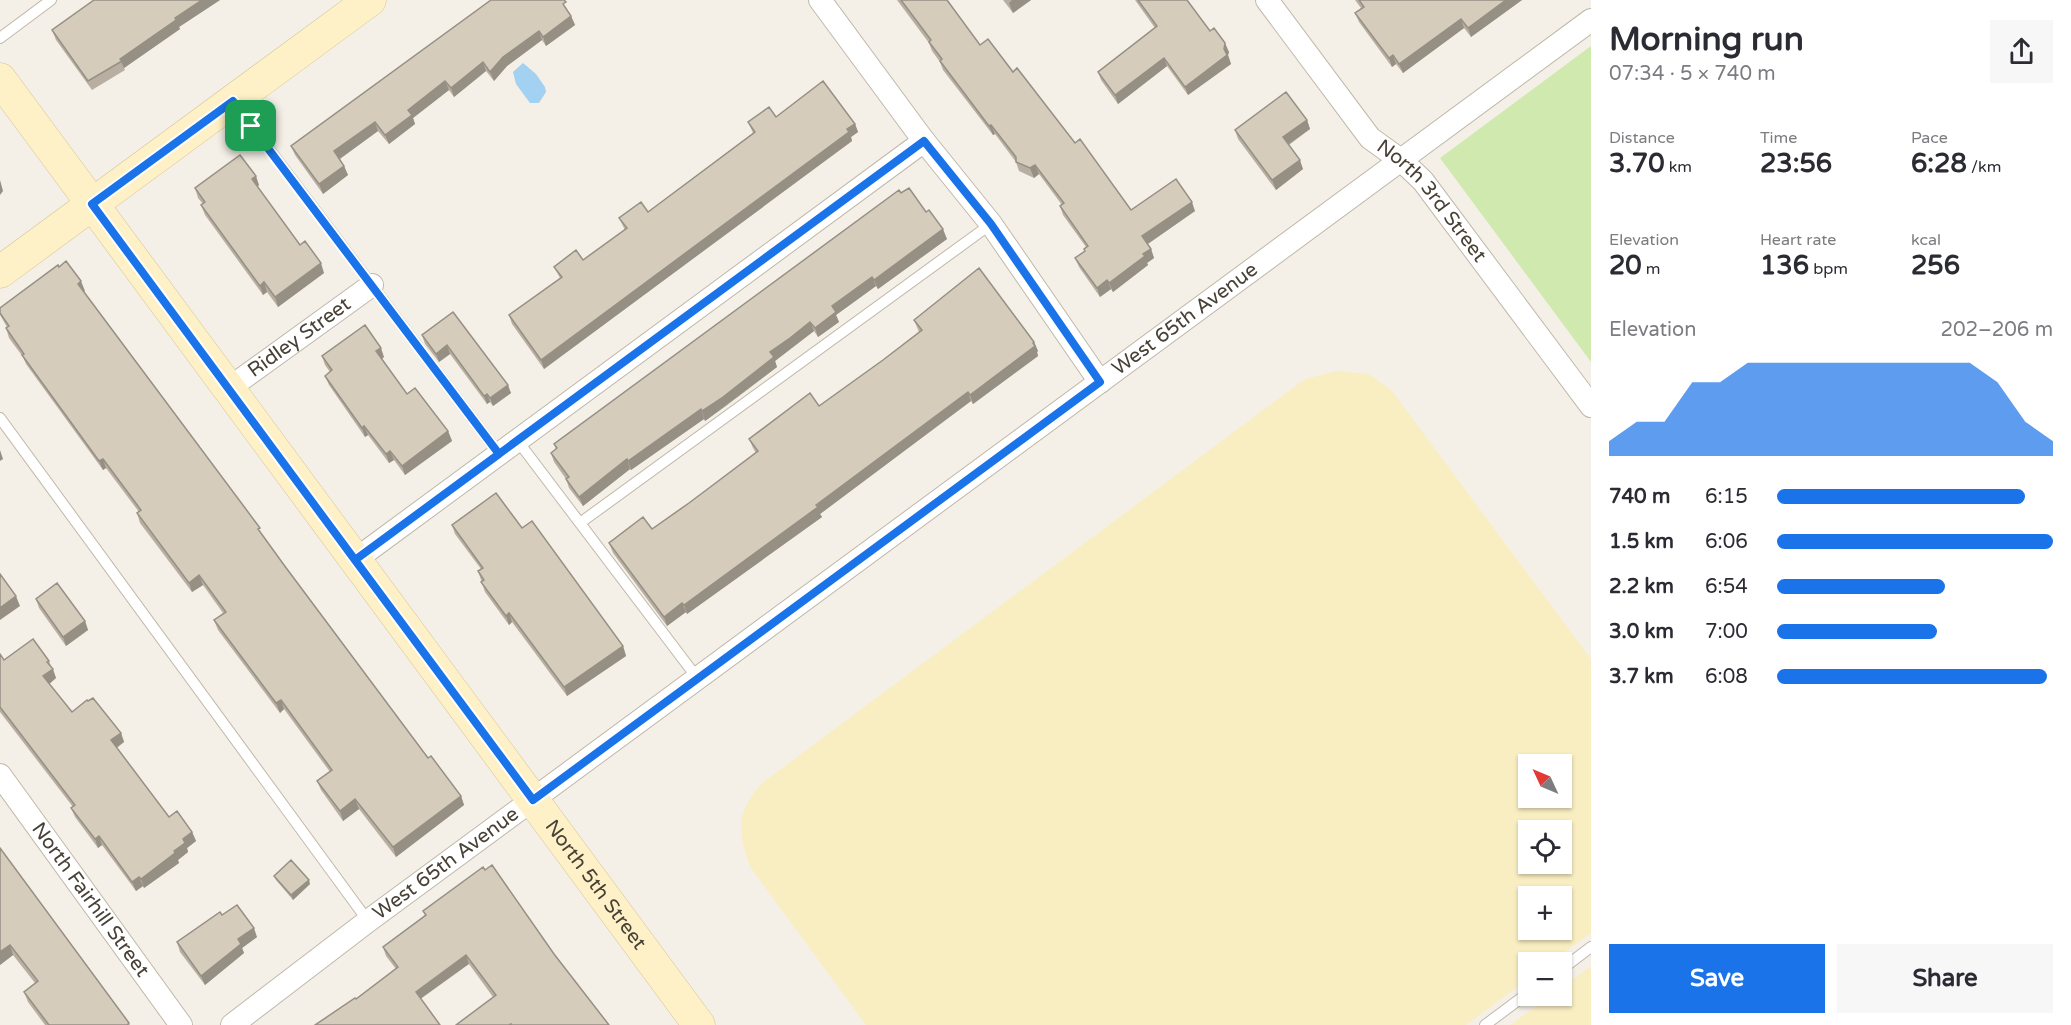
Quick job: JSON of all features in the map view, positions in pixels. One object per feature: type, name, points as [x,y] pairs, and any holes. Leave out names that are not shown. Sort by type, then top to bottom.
[{"type":"street","points":[[0,272],[370,0]]},
{"type":"street","points":[[820,0],[924,141],[991,224],[1100,382]]},
{"type":"street","name":"North 3rd Street","points":[[1267,0],[1370,138],[1402,161],[1423,181],[1591,406]]},
{"type":"street","name":"West 65th Avenue","points":[[232,1025],[368,921],[1591,20]]},
{"type":"street","name":"North 5th Street","points":[[0,79],[699,1025]]},
{"type":"street","points":[[355,560],[924,141]]},
{"type":"street","name":"Ridley Street","points":[[228,389],[372,285]]},
{"type":"street","name":"North Fairhill Street","points":[[0,775],[181,1025]]},
{"type":"lane","points":[[0,38],[51,0]]},
{"type":"lane","points":[[233,101],[372,285],[508,447],[580,523],[698,680]]},
{"type":"lane","points":[[580,523],[991,224]]},
{"type":"lane","points":[[0,417],[368,921]]},
{"type":"lane","points":[[1572,961],[1591,947]]},
{"type":"lane","points":[[1485,1025],[1518,1000]]},
{"type":"green space","points":[[1591,46],[1591,362],[1440,158]]},
{"type":"sand","points":[[1337,371],[1369,374],[1392,391],[1591,659],[1591,933],[1565,952],[1518,952],[1518,986],[1466,1025],[866,1025],[750,867],[741,832],[741,822],[747,804],[762,783],[1305,379]]},
{"type":"sand","points":[[1591,966],[1591,1025],[1510,1025],[1536,1006],[1572,1006],[1572,980]]},
{"type":"water","points":[[523,63],[536,74],[545,87],[546,92],[539,103],[530,103],[516,84],[513,72]]},
{"type":"building","points":[[94,0],[202,0],[120,59],[122,61],[88,81],[52,30]]},
{"type":"building","points":[[491,0],[564,0],[566,2],[563,4],[571,16],[543,37],[539,31],[503,57],[490,72],[483,62],[451,88],[445,81],[408,110],[412,115],[385,135],[375,122],[334,151],[344,166],[319,184],[291,146]]},
{"type":"building","points":[[901,0],[947,0],[980,45],[988,39],[1013,72],[1017,68],[1075,143],[1080,139],[1131,210],[1176,179],[1192,202],[1142,236],[1151,249],[1143,254],[1145,256],[1109,283],[1107,280],[1097,288],[1075,258],[1088,246],[1060,206],[1064,203],[1035,165],[1030,168],[1016,162],[1016,157],[991,125],[989,126],[940,61],[942,59],[929,42],[931,40]]},
{"type":"building","points":[[1138,0],[1187,0],[1210,31],[1214,28],[1225,43],[1224,49],[1227,55],[1185,87],[1164,58],[1115,95],[1098,72],[1157,26]]},
{"type":"building","points":[[1359,0],[1506,0],[1468,28],[1461,19],[1399,64],[1393,55],[1389,58],[1355,13],[1364,7]]},
{"type":"building","points":[[823,81],[855,124],[847,129],[849,132],[541,360],[509,315],[562,277],[554,267],[576,250],[583,260],[627,228],[619,218],[641,202],[648,212],[755,132],[748,122],[769,107],[776,117]]},
{"type":"building","points":[[1286,92],[1307,120],[1283,137],[1300,160],[1272,180],[1235,130]]},
{"type":"building","points":[[240,155],[256,176],[252,179],[300,245],[305,241],[321,263],[275,297],[264,282],[260,286],[201,205],[205,202],[195,188]]},
{"type":"building","points":[[909,188],[926,212],[929,210],[943,229],[874,280],[872,277],[832,306],[836,312],[815,328],[810,322],[770,352],[774,357],[723,397],[702,411],[701,409],[628,461],[627,459],[579,497],[566,479],[569,477],[551,453],[557,448],[554,444],[899,190],[901,193]]},
{"type":"building","points":[[66,261],[81,281],[78,284],[260,528],[258,529],[284,565],[428,758],[431,756],[461,796],[393,847],[355,799],[340,811],[317,781],[332,770],[281,700],[276,703],[214,620],[226,612],[199,575],[189,583],[137,513],[141,510],[103,459],[99,461],[22,355],[24,354],[6,328],[9,326],[0,313],[0,308]]},
{"type":"building","points":[[979,268],[1035,346],[970,395],[968,392],[816,505],[818,507],[684,605],[682,603],[664,617],[609,543],[643,517],[652,529],[689,503],[758,451],[749,439],[810,393],[819,406],[883,360],[922,330],[914,320]]},
{"type":"building","points":[[453,312],[508,385],[490,398],[487,394],[484,396],[447,345],[436,354],[422,335]]},
{"type":"building","points":[[365,325],[381,348],[376,351],[407,394],[415,388],[448,431],[402,466],[390,451],[386,454],[364,426],[362,428],[325,376],[332,370],[322,356]]},
{"type":"building","points":[[496,493],[522,528],[532,521],[623,646],[564,687],[509,613],[506,616],[481,582],[484,580],[478,571],[483,568],[452,525]]},
{"type":"building","points":[[0,574],[16,596],[0,608]]},
{"type":"building","points":[[57,583],[85,621],[63,637],[36,599]]},
{"type":"building","points":[[33,639],[53,669],[43,676],[72,712],[93,698],[121,733],[111,740],[169,817],[177,811],[192,832],[183,839],[185,843],[174,851],[175,853],[141,879],[139,877],[132,882],[99,836],[95,839],[71,808],[75,805],[0,707],[0,654],[4,660]]},
{"type":"building","points":[[0,848],[129,1023],[127,1025],[49,1025],[24,992],[38,981],[10,945],[0,952]]},
{"type":"building","points":[[291,860],[309,880],[291,895],[274,876]]},
{"type":"building","points":[[492,865],[554,954],[609,1025],[456,1025],[496,995],[466,955],[416,992],[440,1025],[315,1025],[356,999],[398,967],[383,947],[426,915],[423,911],[483,867],[485,870]]},
{"type":"building","points":[[237,905],[254,928],[238,939],[241,944],[201,976],[177,942],[220,912],[222,915]]},
{"type":"route","points":[[251,126],[233,101],[92,204],[355,560],[924,141],[991,224],[1100,382],[533,800],[355,560],[499,454],[251,126]]}]
